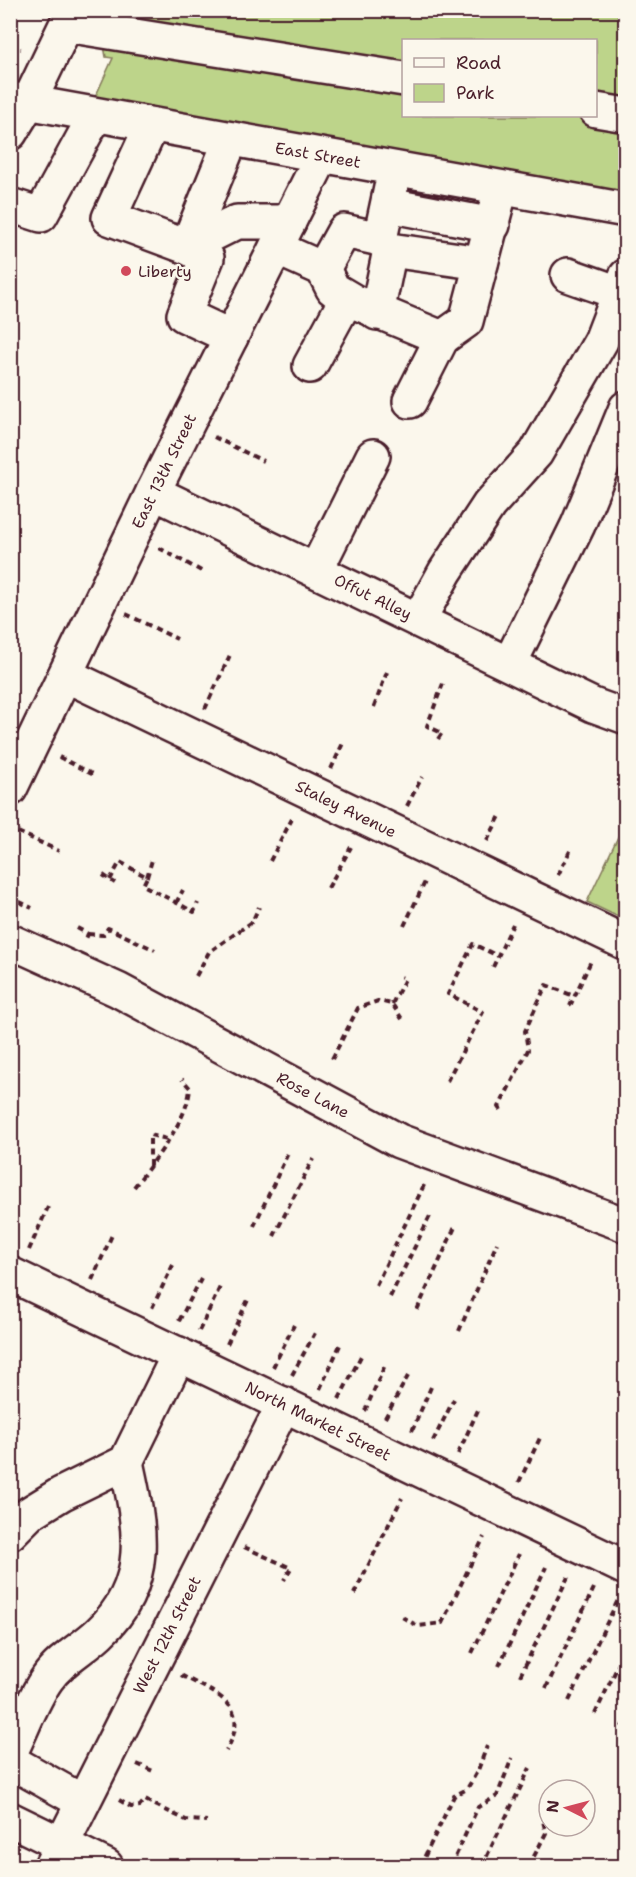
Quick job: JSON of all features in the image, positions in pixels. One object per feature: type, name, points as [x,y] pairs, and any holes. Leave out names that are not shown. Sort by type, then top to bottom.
[{"type":"street","points":[[10,133],[20,100],[70,18],[402,79]]},
{"type":"street","name":"East Street","points":[[20,100],[95,116],[626,210]]},
{"type":"street","points":[[597,110],[626,115]]},
{"type":"street","points":[[10,205],[41,215],[95,116]]},
{"type":"street","points":[[152,125],[109,218],[187,247],[207,258],[184,315],[231,337]]},
{"type":"street","points":[[187,247],[231,139]]},
{"type":"street","name":"East 13th Street","points":[[10,789],[153,492],[322,156]]},
{"type":"street","points":[[377,312],[394,169]]},
{"type":"street","points":[[410,401],[442,338],[466,321],[501,188]]},
{"type":"street","points":[[388,206],[493,225]]},
{"type":"street","points":[[187,247],[237,222],[282,235],[323,269],[333,289],[377,312],[442,338]]},
{"type":"street","points":[[323,269],[344,231],[385,244],[481,263]]},
{"type":"street","points":[[419,619],[445,572],[489,505],[536,453],[601,341],[622,285],[568,274]]},
{"type":"street","points":[[310,366],[347,298]]},
{"type":"street","points":[[510,663],[578,525],[626,408]]},
{"type":"street","points":[[316,570],[373,456]]},
{"type":"street","name":"Offut Alley","points":[[153,492],[593,705],[626,717]]},
{"type":"street","name":"Staley Avenue","points":[[66,675],[626,944]]},
{"type":"street","name":"Rose Lane","points":[[10,941],[118,990],[399,1141],[626,1225]]},
{"type":"street","name":"North Market Street","points":[[18,1265],[184,1340],[626,1568]]},
{"type":"street","points":[[10,1753],[47,1679],[74,1651],[99,1633],[125,1601],[135,1576],[140,1551],[138,1521],[126,1462],[184,1340]]},
{"type":"street","name":"West 12th Street","points":[[56,1856],[287,1393]]},
{"type":"street","points":[[10,1533],[30,1513],[61,1494],[126,1462]]},
{"type":"street","points":[[10,1761],[83,1802]]},
{"type":"street","points":[[45,1780],[17,1822],[56,1856],[106,1866]]},
{"type":"path","points":[[213,436],[262,461]]},
{"type":"path","points":[[159,548],[205,573]]},
{"type":"path","points":[[126,614],[177,639]]},
{"type":"path","points":[[203,712],[230,655]]},
{"type":"path","points":[[374,706],[387,672]]},
{"type":"path","points":[[438,739],[442,733],[427,726],[444,681]]},
{"type":"path","points":[[329,773],[344,741]]},
{"type":"path","points":[[55,756],[93,775]]},
{"type":"path","points":[[405,809],[422,777]]},
{"type":"path","points":[[484,848],[500,816]]},
{"type":"path","points":[[270,861],[292,819]]},
{"type":"path","points":[[18,831],[59,851]]},
{"type":"path","points":[[328,888],[351,847]]},
{"type":"path","points":[[555,881],[571,849]]},
{"type":"path","points":[[152,860],[143,885],[194,912],[198,903]]},
{"type":"path","points":[[110,880],[120,862],[147,877]]},
{"type":"path","points":[[104,875],[116,883]]},
{"type":"path","points":[[404,926],[425,882]]},
{"type":"path","points":[[176,903],[183,890]]},
{"type":"path","points":[[10,897],[32,908]]},
{"type":"path","points":[[196,976],[209,952],[252,922],[259,907]]},
{"type":"path","points":[[493,967],[513,924]]},
{"type":"path","points":[[88,934],[103,934],[108,927],[155,950]]},
{"type":"path","points":[[447,1081],[483,1011],[448,994],[473,944],[498,956]]},
{"type":"path","points":[[570,1006],[591,961]]},
{"type":"path","points":[[392,1004],[405,979],[401,977]]},
{"type":"path","points":[[501,1110],[498,1107],[528,1050],[525,1031],[546,985],[574,996]]},
{"type":"path","points":[[332,1059],[358,1008],[378,1001],[392,1004],[404,1022]]},
{"type":"path","points":[[134,1187],[150,1167],[189,1102],[190,1088],[182,1079]]},
{"type":"path","points":[[150,1167],[150,1135],[167,1139]]},
{"type":"path","points":[[254,1226],[289,1151]]},
{"type":"path","points":[[376,1285],[439,1155]]},
{"type":"path","points":[[274,1236],[313,1158]]},
{"type":"path","points":[[18,1265],[48,1207]]},
{"type":"path","points":[[390,1297],[431,1214]]},
{"type":"path","points":[[417,1310],[456,1225]]},
{"type":"path","points":[[89,1286],[112,1234]]},
{"type":"path","points":[[459,1331],[497,1244]]},
{"type":"path","points":[[149,1314],[173,1265]]},
{"type":"path","points":[[184,1340],[201,1279]]},
{"type":"path","points":[[184,1340],[220,1287]]},
{"type":"path","points":[[224,1350],[248,1300]]},
{"type":"path","points":[[270,1373],[294,1325]]},
{"type":"path","points":[[287,1393],[315,1333]]},
{"type":"path","points":[[318,1395],[340,1346]]},
{"type":"path","points":[[336,1405],[362,1354]]},
{"type":"path","points":[[362,1417],[385,1365]]},
{"type":"path","points":[[381,1427],[408,1376]]},
{"type":"path","points":[[408,1440],[431,1387]]},
{"type":"path","points":[[429,1450],[454,1399]]},
{"type":"path","points":[[454,1463],[478,1410]]},
{"type":"path","points":[[514,1491],[540,1438]]},
{"type":"path","points":[[354,1594],[402,1498]]},
{"type":"path","points":[[402,1617],[418,1626],[442,1623],[484,1537]]},
{"type":"path","points":[[241,1546],[291,1568],[284,1580]]},
{"type":"path","points":[[472,1653],[519,1554]]},
{"type":"path","points":[[499,1666],[546,1567]]},
{"type":"path","points":[[520,1676],[568,1576]]},
{"type":"path","points":[[546,1688],[594,1588]]},
{"type":"path","points":[[569,1701],[618,1600]]},
{"type":"path","points":[[595,1714],[626,1649]]},
{"type":"path","points":[[178,1673],[224,1699],[234,1709],[237,1720],[236,1734],[226,1751]]},
{"type":"path","points":[[622,1727],[626,1720]]},
{"type":"path","points":[[420,1866],[454,1796],[466,1789],[478,1770],[487,1746]]},
{"type":"path","points":[[451,1866],[478,1807],[497,1796],[512,1758]]},
{"type":"path","points":[[134,1762],[153,1771]]},
{"type":"path","points":[[482,1866],[530,1768]]},
{"type":"path","points":[[116,1798],[131,1807],[140,1806],[145,1800],[186,1820],[207,1821]]},
{"type":"path","points":[[529,1866],[543,1838]]},
{"type":"green space","points":[[98,11],[625,11],[625,201],[87,115],[113,58],[106,57]]},
{"type":"green space","points":[[625,822],[626,920],[587,902]]},
{"type":"place","name":"Liberty","points":[[126,271]]}]
